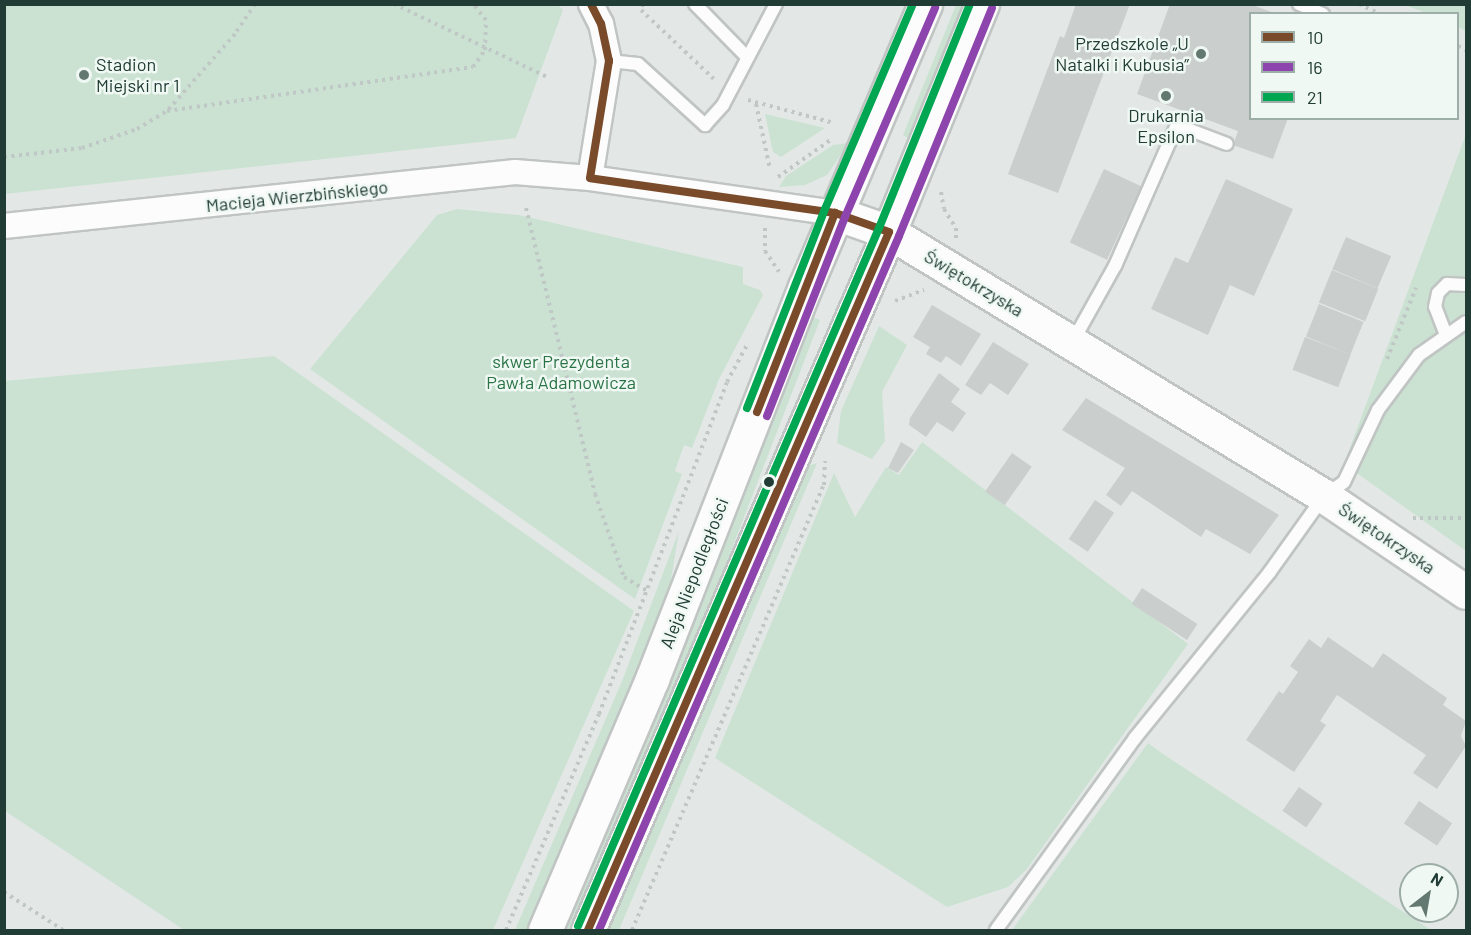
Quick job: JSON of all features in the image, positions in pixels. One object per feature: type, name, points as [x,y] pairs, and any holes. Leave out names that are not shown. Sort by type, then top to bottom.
[{"type":"street","points":[[590,178],[609,61],[601,24],[591,4]]},
{"type":"street","name":"Aleja Niepodległości","points":[[545,930],[652,679],[835,213],[925,4]]},
{"type":"street","points":[[588,930],[889,232],[982,4]]},
{"type":"street","name":"Macieja Wierzbińskiego","points":[[4,226],[515,172],[590,178]]},
{"type":"street","name":"Świętokrzyska","points":[[590,178],[835,213],[889,232],[1324,496],[1467,592]]},
{"type":"lane","points":[[695,4],[746,56]]},
{"type":"lane","points":[[609,61],[638,64],[705,125],[729,93],[746,56],[766,29],[776,4]]},
{"type":"lane","points":[[1299,4],[1318,12]]},
{"type":"lane","points":[[1073,342],[1115,266],[1177,125],[1227,144]]},
{"type":"lane","points":[[1446,335],[1435,307],[1438,293],[1447,285],[1467,285]]},
{"type":"lane","points":[[996,930],[1135,738],[1269,573],[1324,496],[1352,471],[1378,410],[1419,355],[1467,322]]},
{"type":"path","points":[[4,157],[82,148],[137,129],[166,111],[235,34],[255,4]]},
{"type":"path","points":[[394,4],[485,50],[549,78]]},
{"type":"path","points":[[166,111],[473,67],[485,50],[486,20],[473,4]]},
{"type":"path","points":[[643,4],[641,10],[729,93],[756,104],[834,123]]},
{"type":"path","points":[[1359,4],[1376,12]]},
{"type":"path","points":[[756,104],[770,169]]},
{"type":"path","points":[[526,208],[602,516],[624,577],[647,591]]},
{"type":"path","points":[[777,282],[781,274]]},
{"type":"path","points":[[506,930],[647,591],[727,382],[748,341]]},
{"type":"path","points":[[632,930],[824,485],[824,458]]},
{"type":"path","points":[[1411,518],[1467,518]]},
{"type":"path","points":[[4,892],[63,930]]},
{"type":"green space","points":[[557,4],[563,10],[516,138],[5,194],[5,5]]},
{"type":"green space","points":[[956,5],[963,5],[911,140],[903,135]]},
{"type":"green space","points":[[1405,5],[1466,5],[1466,31],[1459,28],[1459,12],[1423,12]]},
{"type":"green space","points":[[765,114],[825,128],[781,157],[773,152]]},
{"type":"green space","points":[[1466,134],[1466,551],[1344,464]]},
{"type":"green space","points":[[849,143],[827,175],[805,185],[779,187],[786,176],[833,145]]},
{"type":"green space","name":"skwer Prezydenta Pawła Adamowicza","points":[[457,209],[519,215],[743,267],[743,284],[760,290],[763,295],[719,379],[692,448],[684,445],[675,471],[682,474],[635,599],[310,369],[437,215]]},
{"type":"green space","points":[[810,316],[820,320],[723,572],[571,930],[562,930],[659,706]]},
{"type":"green space","points":[[879,326],[907,345],[882,392],[885,441],[872,459],[837,443],[841,411]]},
{"type":"green space","points":[[274,356],[634,611],[493,930],[184,930],[5,811],[5,381]]},
{"type":"green space","points":[[922,442],[1188,644],[1027,869],[1008,887],[947,907],[715,758],[834,473],[855,517],[886,467],[899,475]]},
{"type":"green space","points":[[817,463],[619,930],[605,930],[804,467]]},
{"type":"green space","points":[[679,531],[669,591],[632,687],[528,930],[515,930],[622,681]]},
{"type":"green space","points":[[1148,743],[1399,909],[1399,923],[1420,923],[1431,930],[1012,930]]},
{"type":"building","points":[[1076,4],[1130,4],[1058,193],[1008,174],[1060,36],[1064,38]]},
{"type":"building","name":"Przedszkole „U Natalki i Kubusia”","points":[[1170,4],[1250,4],[1271,12],[1249,12],[1249,120],[1287,120],[1273,159],[1233,145],[1238,131],[1137,94]]},
{"type":"building","points":[[1104,169],[1141,186],[1107,260],[1070,242]]},
{"type":"building","points":[[1226,179],[1293,209],[1254,296],[1230,285],[1208,335],[1151,309],[1175,257],[1188,263]]},
{"type":"building","points":[[1346,237],[1391,256],[1377,288],[1332,269]]},
{"type":"building","points":[[1332,270],[1378,289],[1365,321],[1319,302]]},
{"type":"building","points":[[1319,304],[1364,322],[1350,354],[1306,336]]},
{"type":"building","points":[[932,305],[981,334],[961,366],[946,356],[941,363],[926,354],[930,347],[913,337]]},
{"type":"building","points":[[1305,337],[1351,355],[1338,387],[1292,370]]},
{"type":"building","points":[[993,342],[1029,364],[1008,395],[990,383],[981,395],[965,385]]},
{"type":"building","points":[[939,373],[960,389],[951,402],[966,413],[953,432],[937,422],[926,437],[909,425],[910,418]]},
{"type":"building","points":[[1086,398],[1279,515],[1250,554],[1206,529],[1201,537],[1132,491],[1121,506],[1106,495],[1125,468],[1062,430]]},
{"type":"building","points":[[901,442],[914,450],[898,473],[888,468]]},
{"type":"building","points":[[1012,453],[1032,467],[1005,505],[985,492]]},
{"type":"building","points":[[1095,500],[1114,513],[1088,552],[1069,539]]},
{"type":"building","points":[[1142,588],[1197,624],[1187,640],[1132,604]]},
{"type":"building","points":[[1328,637],[1373,668],[1383,653],[1447,698],[1443,705],[1466,721],[1461,736],[1466,746],[1437,789],[1413,773],[1426,755],[1337,695],[1320,721],[1326,725],[1294,772],[1246,740],[1279,691],[1283,694],[1298,672],[1290,666],[1309,639],[1321,648]]},
{"type":"building","points":[[1299,787],[1323,804],[1306,827],[1282,811]]},
{"type":"building","points":[[1419,801],[1452,823],[1437,846],[1404,823]]},
{"type":"transit line","name":"10","points":[[590,178],[609,61],[601,24],[591,4]]},
{"type":"transit line","name":"21","points":[[747,408],[825,209],[913,4]]},
{"type":"transit line","name":"21","points":[[578,926],[879,228],[970,4]]},
{"type":"transit line","name":"16","points":[[767,416],[845,217],[935,8]]},
{"type":"transit line","name":"16","points":[[599,930],[899,236],[992,8]]},
{"type":"transit line","name":"10","points":[[588,930],[889,232],[835,213],[590,178]]},
{"type":"transit line","name":"10","points":[[757,412],[835,213]]},
{"type":"place","name":"Przedszkole „U Natalki i Kubusia”","points":[[1201,54]]},
{"type":"place","name":"Stadion Miejski nr 1","points":[[84,75]]},
{"type":"place","name":"Drukarnia Epsilon","points":[[1166,96]]}]
